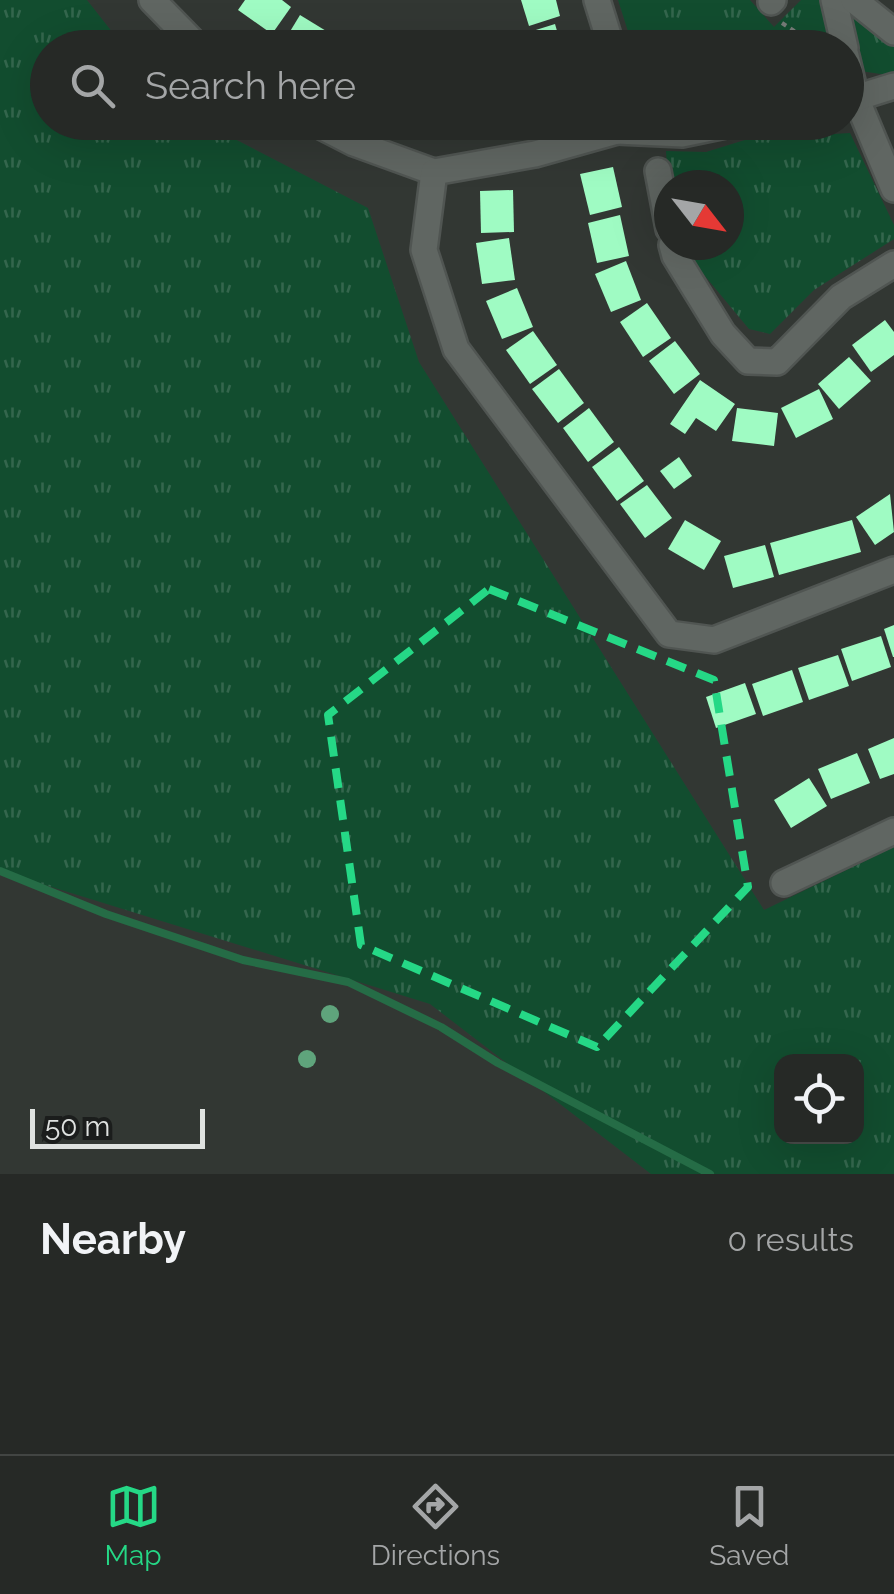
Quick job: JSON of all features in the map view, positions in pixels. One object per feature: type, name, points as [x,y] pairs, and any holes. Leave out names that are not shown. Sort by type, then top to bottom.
[{"type":"street","points":[[152,0],[181,30]]},
{"type":"street","points":[[597,0],[606,30]]},
{"type":"street","points":[[834,0],[840,30]]},
{"type":"street","points":[[854,0],[894,32]]},
{"type":"street","points":[[864,96],[894,86]]},
{"type":"street","points":[[864,127],[894,188]]},
{"type":"street","points":[[346,140],[434,172],[535,154],[576,140]]},
{"type":"street","points":[[434,172],[424,250],[456,349],[669,634],[714,640],[894,570]]},
{"type":"street","points":[[677,260],[723,334],[748,361],[777,362],[841,297],[894,264]]},
{"type":"street","points":[[784,883],[894,830]]},
{"type":"path","points":[[772,1],[770,15],[793,30]]},
{"type":"highlighted area","points":[[489,589],[714,680],[748,887],[597,1047],[361,945],[328,715]]},
{"type":"green space","points":[[0,0],[87,0],[111,30],[30,30],[30,140],[237,140],[368,208],[419,362],[764,910],[894,847],[894,1174],[651,1174],[430,1004],[0,871]]},
{"type":"green space","points":[[618,0],[750,0],[774,27],[801,0],[822,0],[848,14],[858,12],[894,43],[894,76],[864,72],[864,30],[628,30]]},
{"type":"green space","points":[[745,140],[853,140],[894,225],[894,239],[814,290],[770,334],[749,329],[692,260],[744,260],[744,170],[667,170],[666,151],[706,152]]},
{"type":"building","points":[[245,0],[282,0],[291,7],[275,30],[266,30],[238,10]]},
{"type":"building","points":[[521,0],[556,0],[560,16],[529,26]]},
{"type":"building","points":[[300,15],[325,30],[291,30]]},
{"type":"building","points":[[555,24],[557,30],[536,30]]},
{"type":"building","points":[[613,167],[622,207],[590,215],[580,174]]},
{"type":"building","points":[[513,190],[514,232],[481,233],[480,191]]},
{"type":"building","points":[[620,215],[629,256],[597,263],[588,223]]},
{"type":"building","points":[[509,238],[515,280],[482,284],[476,243]]},
{"type":"building","points":[[626,261],[641,300],[611,312],[595,274]]},
{"type":"building","points":[[517,288],[533,327],[502,339],[486,301]]},
{"type":"building","points":[[647,303],[671,338],[643,357],[620,322]]},
{"type":"building","points":[[885,320],[894,332],[894,355],[871,372],[852,345]]},
{"type":"building","points":[[533,331],[557,365],[530,384],[506,350]]},
{"type":"building","points":[[675,341],[700,374],[674,394],[649,361]]},
{"type":"building","points":[[849,357],[871,381],[839,409],[818,384]]},
{"type":"building","points":[[559,369],[584,403],[558,423],[532,389]]},
{"type":"building","points":[[700,380],[735,404],[716,431],[696,418],[685,434],[670,424]]},
{"type":"building","points":[[819,389],[833,419],[796,438],[781,408]]},
{"type":"building","points":[[589,408],[614,442],[588,462],[563,428]]},
{"type":"building","points":[[737,408],[778,413],[774,446],[732,441]]},
{"type":"building","points":[[619,447],[644,481],[617,501],[592,467]]},
{"type":"building","points":[[679,457],[692,476],[674,489],[660,471]]},
{"type":"building","points":[[647,485],[672,518],[645,538],[620,504]]},
{"type":"building","points":[[890,494],[894,532],[875,545],[856,517]]},
{"type":"building","points":[[685,520],[721,541],[704,570],[668,549]]},
{"type":"building","points":[[852,520],[861,552],[779,575],[770,543]]},
{"type":"building","points":[[765,545],[774,577],[733,588],[724,556]]},
{"type":"building","points":[[894,625],[894,657],[893,657],[884,629]]},
{"type":"building","points":[[881,636],[891,667],[852,681],[841,649]]},
{"type":"building","points":[[838,655],[849,686],[809,700],[798,668]]},
{"type":"building","points":[[792,670],[803,702],[763,716],[752,684]]},
{"type":"building","points":[[745,683],[756,714],[716,728],[706,697]]},
{"type":"building","points":[[894,738],[894,774],[880,779],[868,749]]},
{"type":"building","points":[[857,753],[870,783],[831,799],[818,769]]},
{"type":"building","points":[[809,778],[827,806],[791,828],[774,800]]},
{"type":"waterway","points":[[0,871],[106,914],[243,960],[348,982],[441,1027],[498,1063],[710,1174]]}]
